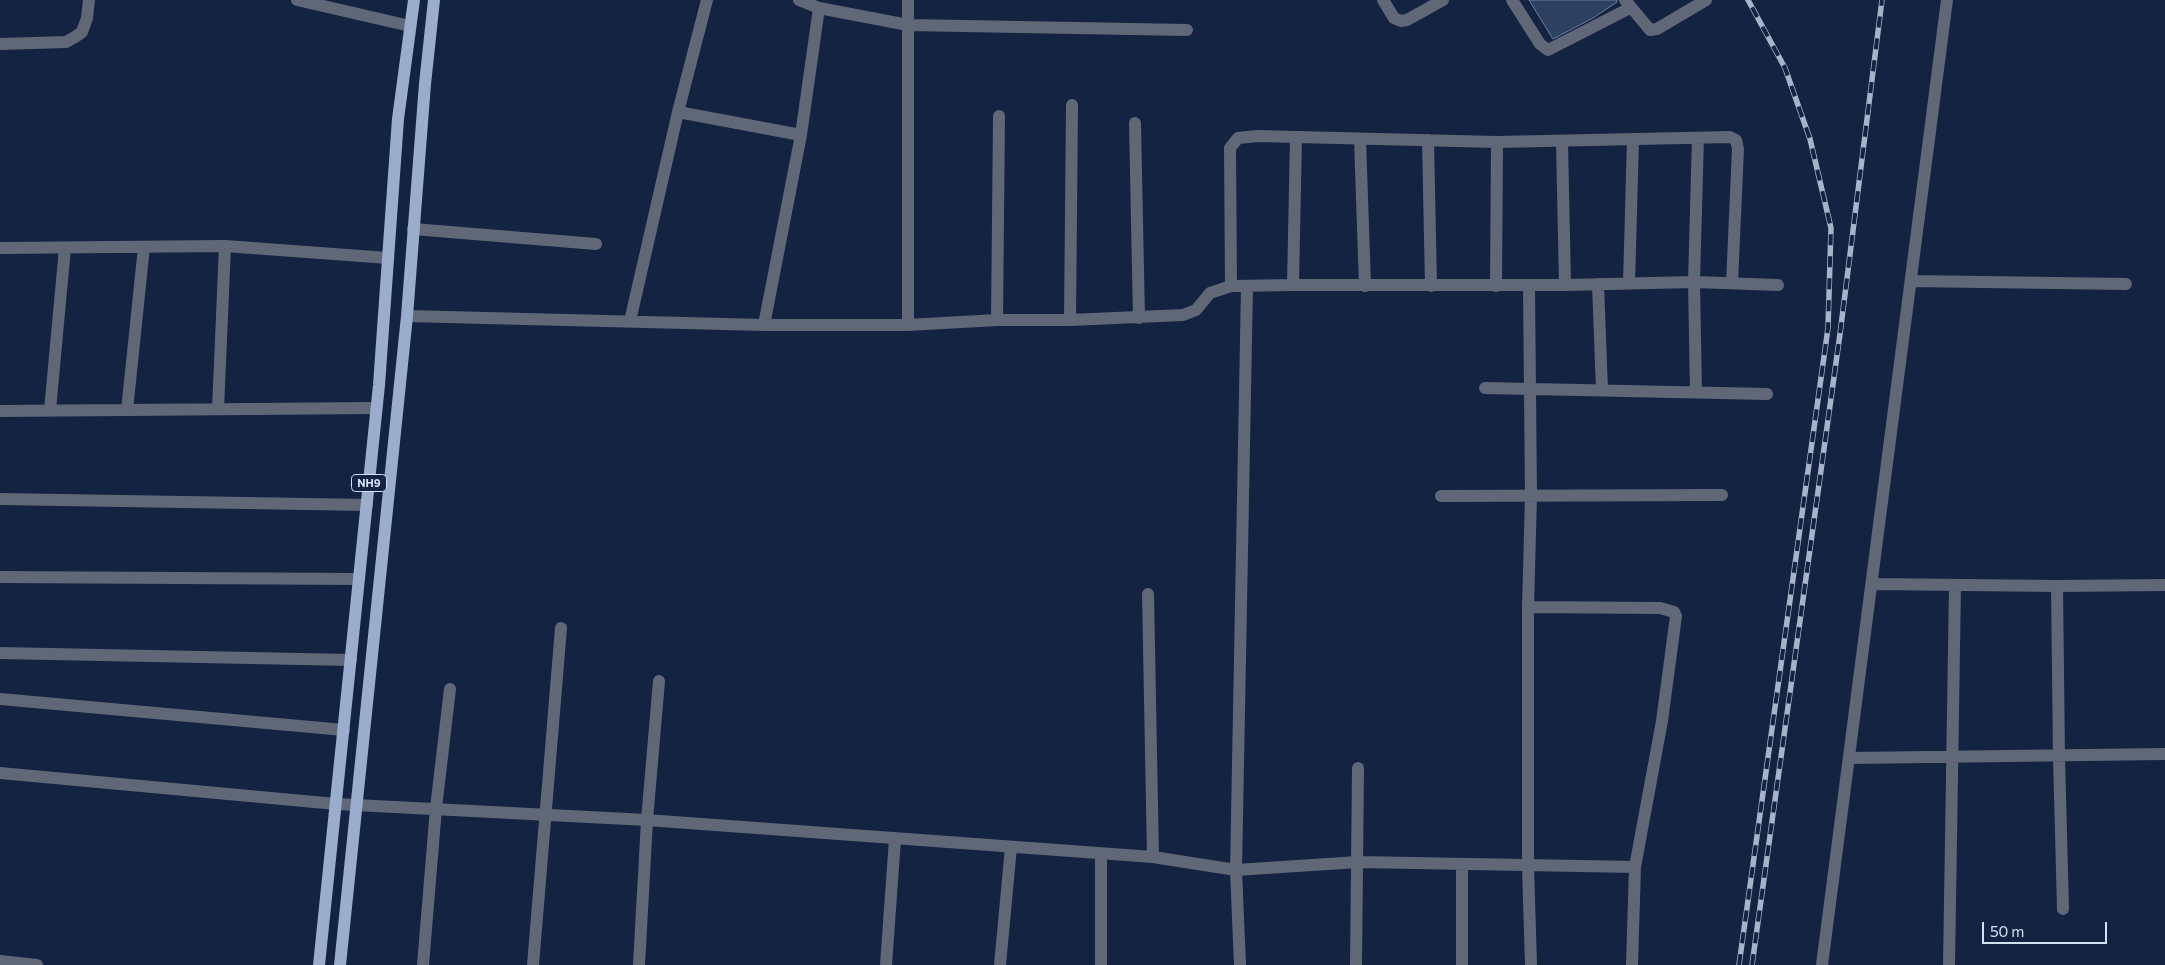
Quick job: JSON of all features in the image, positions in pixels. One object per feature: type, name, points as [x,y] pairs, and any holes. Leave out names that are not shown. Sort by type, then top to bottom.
[{"type":"main road","name":"NH9","points":[[319,965],[367,505],[398,119],[414,0]]},
{"type":"main road","name":"NH9","points":[[340,965],[407,316],[425,84],[434,0]]},
{"type":"street","points":[[0,44],[66,42],[82,32],[87,18],[89,0]]},
{"type":"street","points":[[297,0],[410,26]]},
{"type":"street","points":[[630,321],[678,112],[707,0]]},
{"type":"street","points":[[799,0],[819,8],[908,25],[1188,30]]},
{"type":"street","points":[[908,0],[908,325]]},
{"type":"street","points":[[1383,0],[1394,18],[1404,21],[1443,0]]},
{"type":"street","points":[[1512,0],[1540,44],[1548,50],[1627,4],[1647,29],[1654,30],[1706,0]]},
{"type":"street","points":[[1822,965],[1947,0]]},
{"type":"street","points":[[764,324],[801,135],[819,8]]},
{"type":"street","points":[[1070,320],[1072,105]]},
{"type":"street","points":[[678,112],[801,135]]},
{"type":"street","points":[[997,320],[999,116]]},
{"type":"street","points":[[1135,123],[1139,318]]},
{"type":"street","points":[[1231,286],[1229,156],[1231,145],[1238,138],[1247,136],[1497,142],[1730,137],[1737,143],[1732,282]]},
{"type":"street","points":[[1293,285],[1296,137]]},
{"type":"street","points":[[1696,392],[1694,282],[1698,138]]},
{"type":"street","points":[[1360,139],[1365,286]]},
{"type":"street","points":[[1629,283],[1633,139]]},
{"type":"street","points":[[1428,140],[1431,286]]},
{"type":"street","points":[[1496,286],[1497,142]]},
{"type":"street","points":[[1562,142],[1565,286]]},
{"type":"street","points":[[413,229],[596,244]]},
{"type":"street","points":[[0,248],[225,246],[388,258]]},
{"type":"street","points":[[218,409],[225,246]]},
{"type":"street","points":[[127,410],[144,247]]},
{"type":"street","points":[[50,410],[65,248]]},
{"type":"street","points":[[1911,281],[2126,284]]},
{"type":"street","points":[[407,316],[764,324],[908,325],[997,320],[1139,318],[1189,313],[1196,310],[1210,293],[1231,286],[1565,286],[1694,282],[1778,285]]},
{"type":"street","points":[[1598,284],[1602,390]]},
{"type":"street","points":[[1240,965],[1236,870],[1247,286]]},
{"type":"street","points":[[1529,286],[1531,497],[1528,607],[1528,866],[1531,965]]},
{"type":"street","points":[[1485,388],[1767,394]]},
{"type":"street","points":[[0,411],[376,408]]},
{"type":"street","points":[[1441,496],[1722,496]]},
{"type":"street","points":[[0,499],[367,505]]},
{"type":"street","points":[[0,577],[359,579]]},
{"type":"street","points":[[1872,584],[2165,585]]},
{"type":"street","points":[[1949,965],[1955,585]]},
{"type":"street","points":[[2057,586],[2058,757],[2063,909]]},
{"type":"street","points":[[1148,594],[1153,857]]},
{"type":"street","points":[[1528,607],[1660,608],[1676,614],[1662,722],[1635,867],[1632,965]]},
{"type":"street","points":[[533,965],[561,628]]},
{"type":"street","points":[[0,653],[351,660]]},
{"type":"street","points":[[639,965],[647,820],[660,681]]},
{"type":"street","points":[[423,965],[436,808],[450,689]]},
{"type":"street","points":[[0,699],[344,730]]},
{"type":"street","points":[[1850,758],[2058,757],[2165,754]]},
{"type":"street","points":[[1356,965],[1358,768]]},
{"type":"street","points":[[0,773],[336,804],[647,820],[1153,857],[1236,870],[1358,862],[1635,867]]},
{"type":"street","points":[[886,965],[895,839]]},
{"type":"street","points":[[1000,965],[1011,847]]},
{"type":"street","points":[[1101,854],[1102,965]]},
{"type":"street","points":[[1462,864],[1462,965]]},
{"type":"street","points":[[0,961],[37,965]]},
{"type":"building","points":[[1529,0],[1617,0],[1617,2],[1593,18],[1553,39]]},
{"type":"railway","points":[[1739,965],[1828,328],[1831,228],[1810,139],[1785,68],[1748,0]]},
{"type":"railway","points":[[1752,965],[1840,334],[1882,0]]}]
